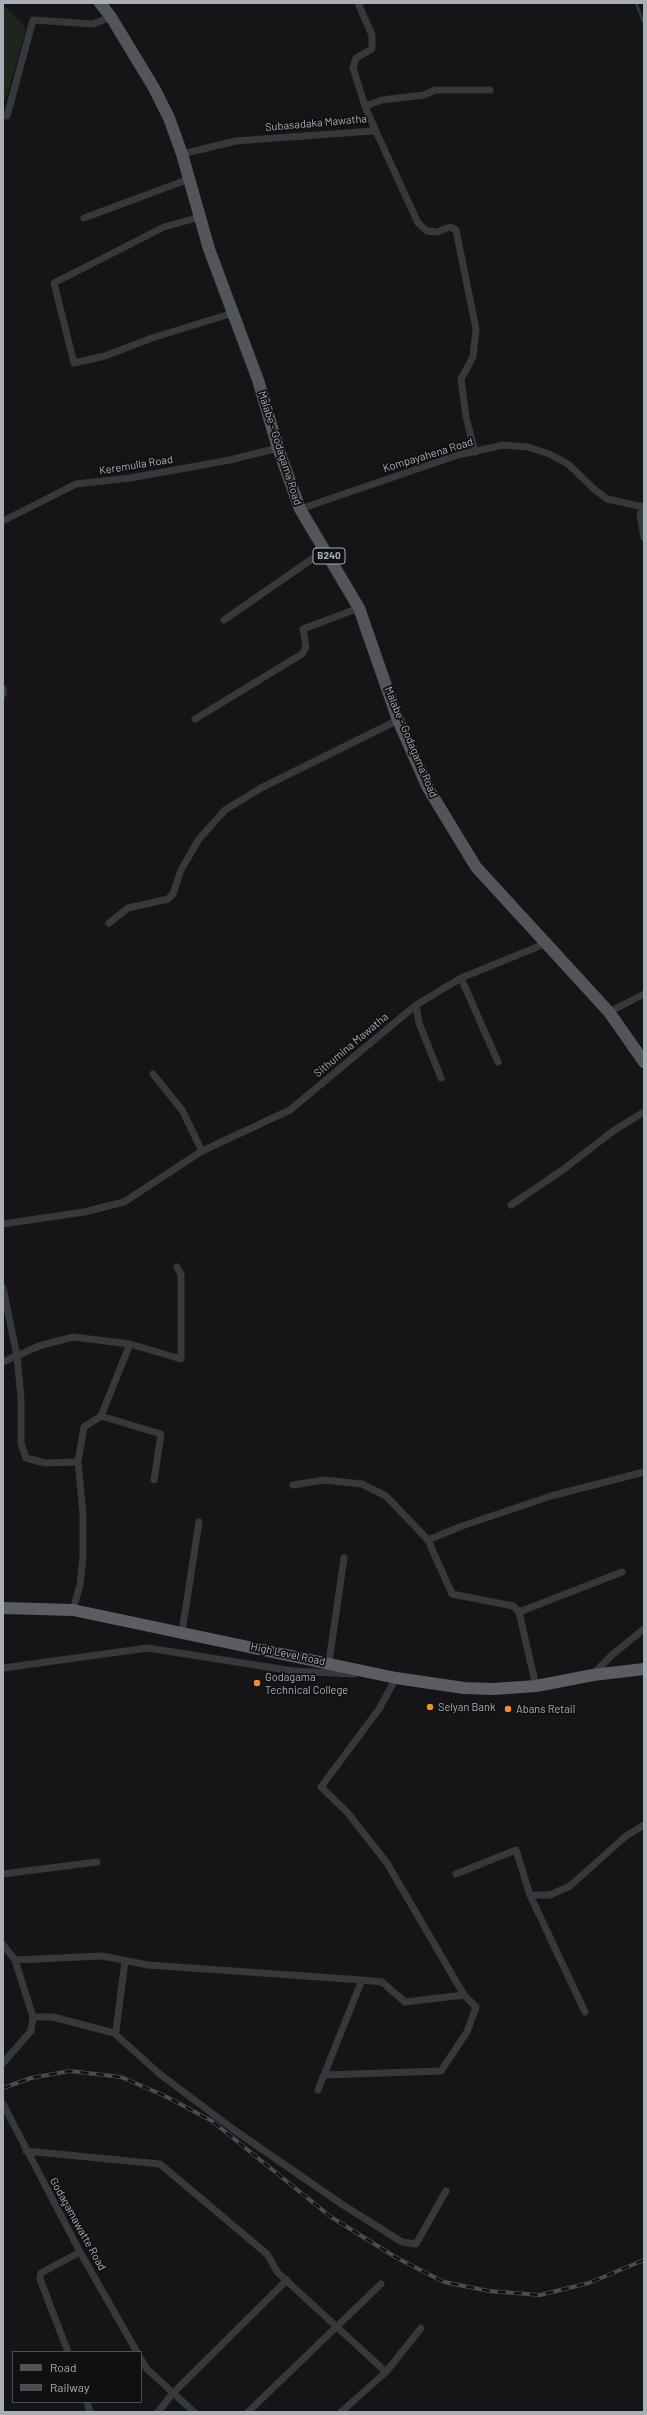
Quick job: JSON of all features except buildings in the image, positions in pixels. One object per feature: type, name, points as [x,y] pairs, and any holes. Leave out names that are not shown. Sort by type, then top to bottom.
[{"type":"highway","name":"High Level Road","points":[[3,1608],[73,1610],[329,1662],[396,1678],[464,1688],[492,1689],[536,1686],[593,1675],[644,1668]]},
{"type":"main road","name":"Malabe - Godagama Road","points":[[100,3],[111,17],[154,88],[169,118],[182,154],[209,249],[258,380],[278,448],[300,509],[358,608],[398,720],[428,788],[476,868],[547,943],[609,1012],[644,1062]]},
{"type":"street","points":[[358,3],[372,35],[372,49],[356,58],[353,68],[365,106]]},
{"type":"street","points":[[7,116],[33,20],[93,24],[111,17]]},
{"type":"street","name":"Subasadaka Mawatha","points":[[182,154],[236,141],[372,131],[374,127],[365,106],[382,100],[424,95],[435,90],[490,90]]},
{"type":"street","points":[[374,127],[418,223],[427,231],[437,232],[450,227],[456,230],[476,329],[473,357],[461,379],[466,417],[476,452]]},
{"type":"street","points":[[84,218],[189,180]]},
{"type":"street","points":[[200,217],[164,226],[54,283],[74,363],[233,313]]},
{"type":"street","name":"Kompayahena Road","points":[[300,509],[476,452],[503,445],[528,447],[568,464],[594,489],[608,499],[644,507]]},
{"type":"street","name":"Keremulla Road","points":[[3,521],[76,484],[130,478],[230,460],[278,448]]},
{"type":"street","points":[[644,507],[640,515],[644,537]]},
{"type":"street","points":[[224,620],[325,550]]},
{"type":"street","points":[[195,719],[302,654],[306,648],[303,629],[358,608]]},
{"type":"street","points":[[3,689],[3,694]]},
{"type":"street","points":[[109,923],[128,908],[168,899],[173,894],[181,870],[199,839],[225,810],[261,788],[398,720]]},
{"type":"street","name":"Sithumina Mawatha","points":[[3,1224],[84,1212],[124,1202],[202,1151],[290,1110],[416,1005],[461,978],[547,943]]},
{"type":"street","points":[[461,978],[498,1062]]},
{"type":"street","points":[[609,1012],[644,994]]},
{"type":"street","points":[[416,1005],[419,1023],[440,1078]]},
{"type":"street","points":[[153,1074],[182,1110],[202,1151]]},
{"type":"street","points":[[511,1205],[564,1169],[613,1131],[644,1112]]},
{"type":"street","points":[[3,1362],[39,1346],[73,1337],[130,1344],[181,1359],[181,1274],[178,1267]]},
{"type":"street","points":[[3,1288],[17,1356],[22,1398],[21,1443],[26,1458],[45,1463],[78,1462]]},
{"type":"street","points":[[73,1610],[80,1585],[83,1556],[83,1514],[78,1462],[84,1427],[101,1416],[130,1344]]},
{"type":"street","points":[[101,1416],[161,1434],[154,1480]]},
{"type":"street","points":[[428,1540],[462,1526],[551,1496],[644,1472]]},
{"type":"street","points":[[293,1485],[324,1480],[362,1484],[386,1496],[428,1540],[452,1594],[513,1606],[519,1612],[536,1686]]},
{"type":"street","points":[[182,1632],[199,1522]]},
{"type":"street","points":[[329,1662],[344,1558]]},
{"type":"street","points":[[519,1612],[622,1572]]},
{"type":"street","points":[[593,1675],[613,1654],[644,1629]]},
{"type":"street","points":[[3,1668],[148,1648],[293,1671],[382,1675]]},
{"type":"street","points":[[325,2075],[441,2071],[466,2032],[476,2007],[464,1995],[387,1863],[347,1812],[321,1787],[379,1709],[396,1678]]},
{"type":"street","points":[[530,1895],[550,1894],[570,1886],[626,1836],[644,1825]]},
{"type":"street","points":[[456,1874],[516,1850],[530,1895],[585,2012]]},
{"type":"street","points":[[3,1874],[97,1862]]},
{"type":"street","points":[[3,1945],[15,1960],[33,2017],[31,2031],[3,2063]]},
{"type":"street","points":[[15,1960],[102,1956],[148,1965],[382,1982],[405,2002],[464,1995]]},
{"type":"street","points":[[114,2033],[116,2031],[125,1961]]},
{"type":"street","points":[[318,2090],[362,1980]]},
{"type":"street","points":[[33,2017],[53,2017],[114,2033],[160,2075],[237,2132],[343,2205],[402,2242],[416,2244],[446,2191]]},
{"type":"street","name":"Godagamawatte Road","points":[[3,2104],[26,2151],[80,2252],[136,2351]]},
{"type":"street","points":[[26,2151],[160,2164],[267,2254],[278,2274],[287,2280],[386,2372]]},
{"type":"street","points":[[68,2351],[40,2279],[41,2273],[80,2252]]},
{"type":"street","points":[[158,2412],[173,2393],[287,2280]]},
{"type":"street","points":[[248,2412],[381,2284]]},
{"type":"street","points":[[340,2412],[386,2372],[421,2328]]},
{"type":"street","points":[[142,2361],[147,2369],[194,2412]]},
{"type":"shaded area","points":[[3,5],[26,28],[8,93],[3,102]]},
{"type":"waterway","points":[[636,3],[644,24]]},
{"type":"railway","points":[[3,2088],[31,2078],[70,2071],[121,2077],[165,2096],[212,2121],[331,2217],[397,2258],[444,2282],[489,2291],[540,2295],[589,2283],[644,2260]]},
{"type":"place","name":"Godagama Technical College","points":[[257,1683]]},
{"type":"place","name":"Selyan Bank","points":[[430,1707]]},
{"type":"place","name":"Abans Retail","points":[[508,1709]]}]
